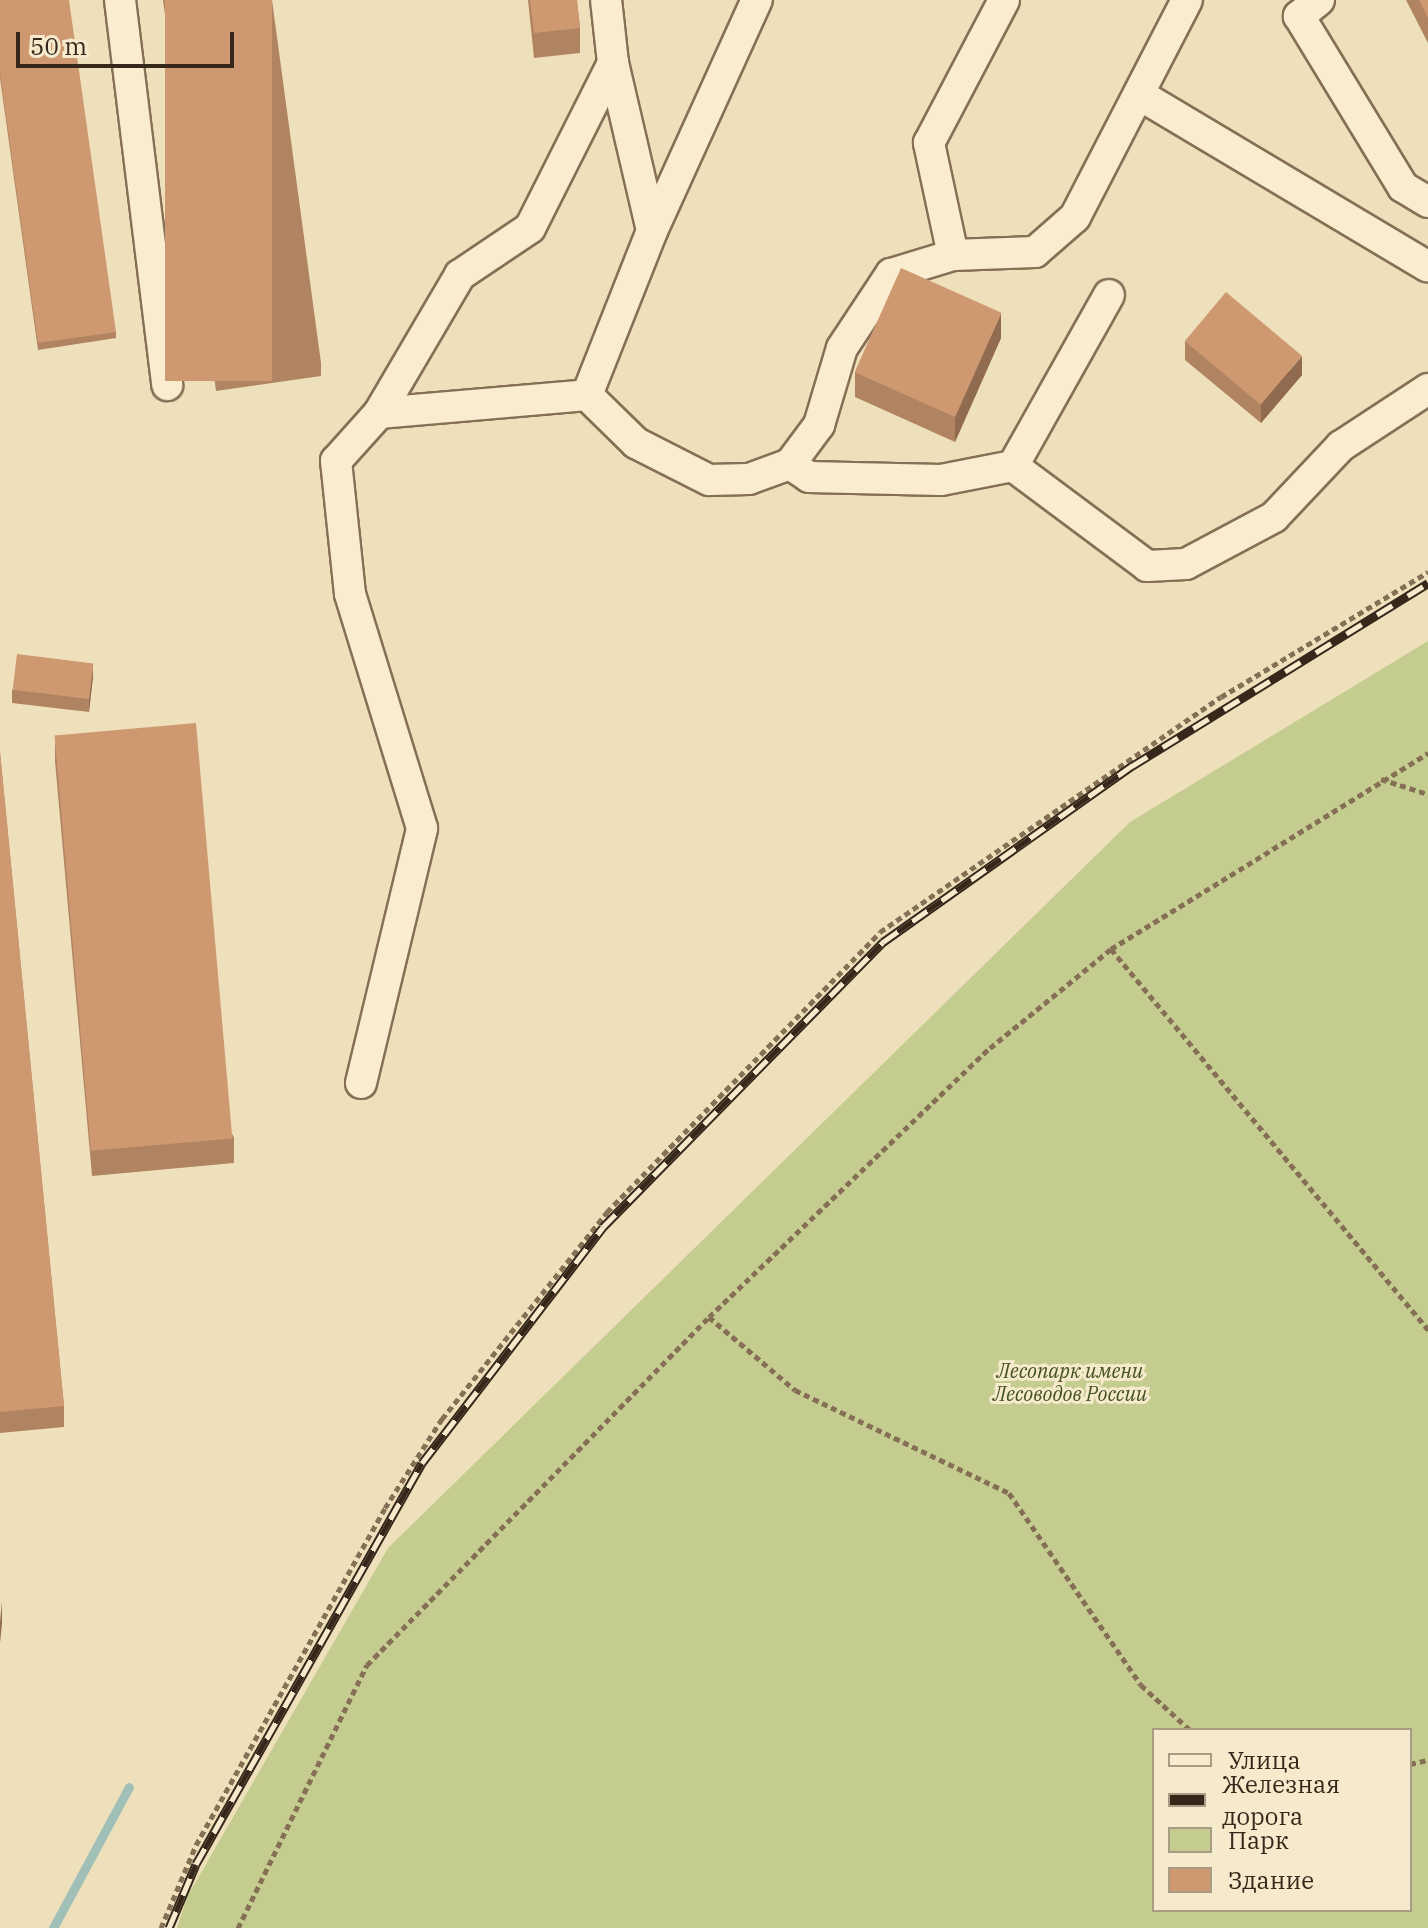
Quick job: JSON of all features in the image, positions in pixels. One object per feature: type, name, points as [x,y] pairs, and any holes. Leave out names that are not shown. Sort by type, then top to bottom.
[{"type":"lane","points":[[120,0],[167,385]]},
{"type":"lane","points":[[606,0],[613,63],[652,231]]},
{"type":"lane","points":[[587,395],[652,231],[757,0]]},
{"type":"lane","points":[[953,255],[929,143],[1004,0]]},
{"type":"lane","points":[[379,413],[587,395],[636,443],[709,480],[749,479],[790,464],[819,425],[842,348],[891,274],[953,255],[1035,252],[1075,217],[1187,0]]},
{"type":"lane","points":[[1319,0],[1299,16],[1403,187],[1428,202]]},
{"type":"lane","points":[[361,1083],[422,828],[350,594],[336,461],[379,413],[460,275],[530,228],[613,63]]},
{"type":"lane","points":[[1140,95],[1428,267]]},
{"type":"lane","points":[[1013,466],[1109,295]]},
{"type":"lane","points":[[790,464],[809,477],[941,480],[1013,466],[1147,566],[1186,564],[1274,517],[1341,446],[1428,389]]},
{"type":"path","points":[[161,1928],[196,1845],[385,1508],[442,1419],[607,1212],[880,932],[1221,697],[1428,572]]},
{"type":"path","points":[[238,1928],[367,1665],[709,1317],[990,1048],[1111,949],[1381,779],[1428,753]]},
{"type":"path","points":[[1381,779],[1428,794]]},
{"type":"path","points":[[1111,949],[1428,1330]]},
{"type":"path","points":[[709,1317],[795,1390],[1009,1493],[1141,1685],[1188,1728]]},
{"type":"green space","name":"Лесопарк имени Лесоводов России","points":[[1428,641],[1428,1928],[177,1928],[187,1897],[388,1548],[1130,822]]},
{"type":"building","points":[[0,0],[69,0],[116,332],[38,343],[0,72]]},
{"type":"building","points":[[165,0],[272,0],[272,381],[165,381]]},
{"type":"building","points":[[530,0],[577,0],[580,28],[534,33]]},
{"type":"building","points":[[1419,0],[1428,0],[1428,18]]},
{"type":"building","points":[[901,268],[1001,313],[955,417],[855,372]]},
{"type":"building","points":[[1226,292],[1302,356],[1261,405],[1185,341]]},
{"type":"building","points":[[17,654],[93,663],[89,699],[13,690]]},
{"type":"building","points":[[196,723],[232,1138],[91,1151],[55,735]]},
{"type":"building","points":[[0,752],[64,1406],[0,1412]]},
{"type":"waterway","points":[[53,1928],[129,1787]]},
{"type":"railway","points":[[169,1928],[196,1864],[422,1463],[603,1227],[883,942],[1132,766],[1428,583]]}]
